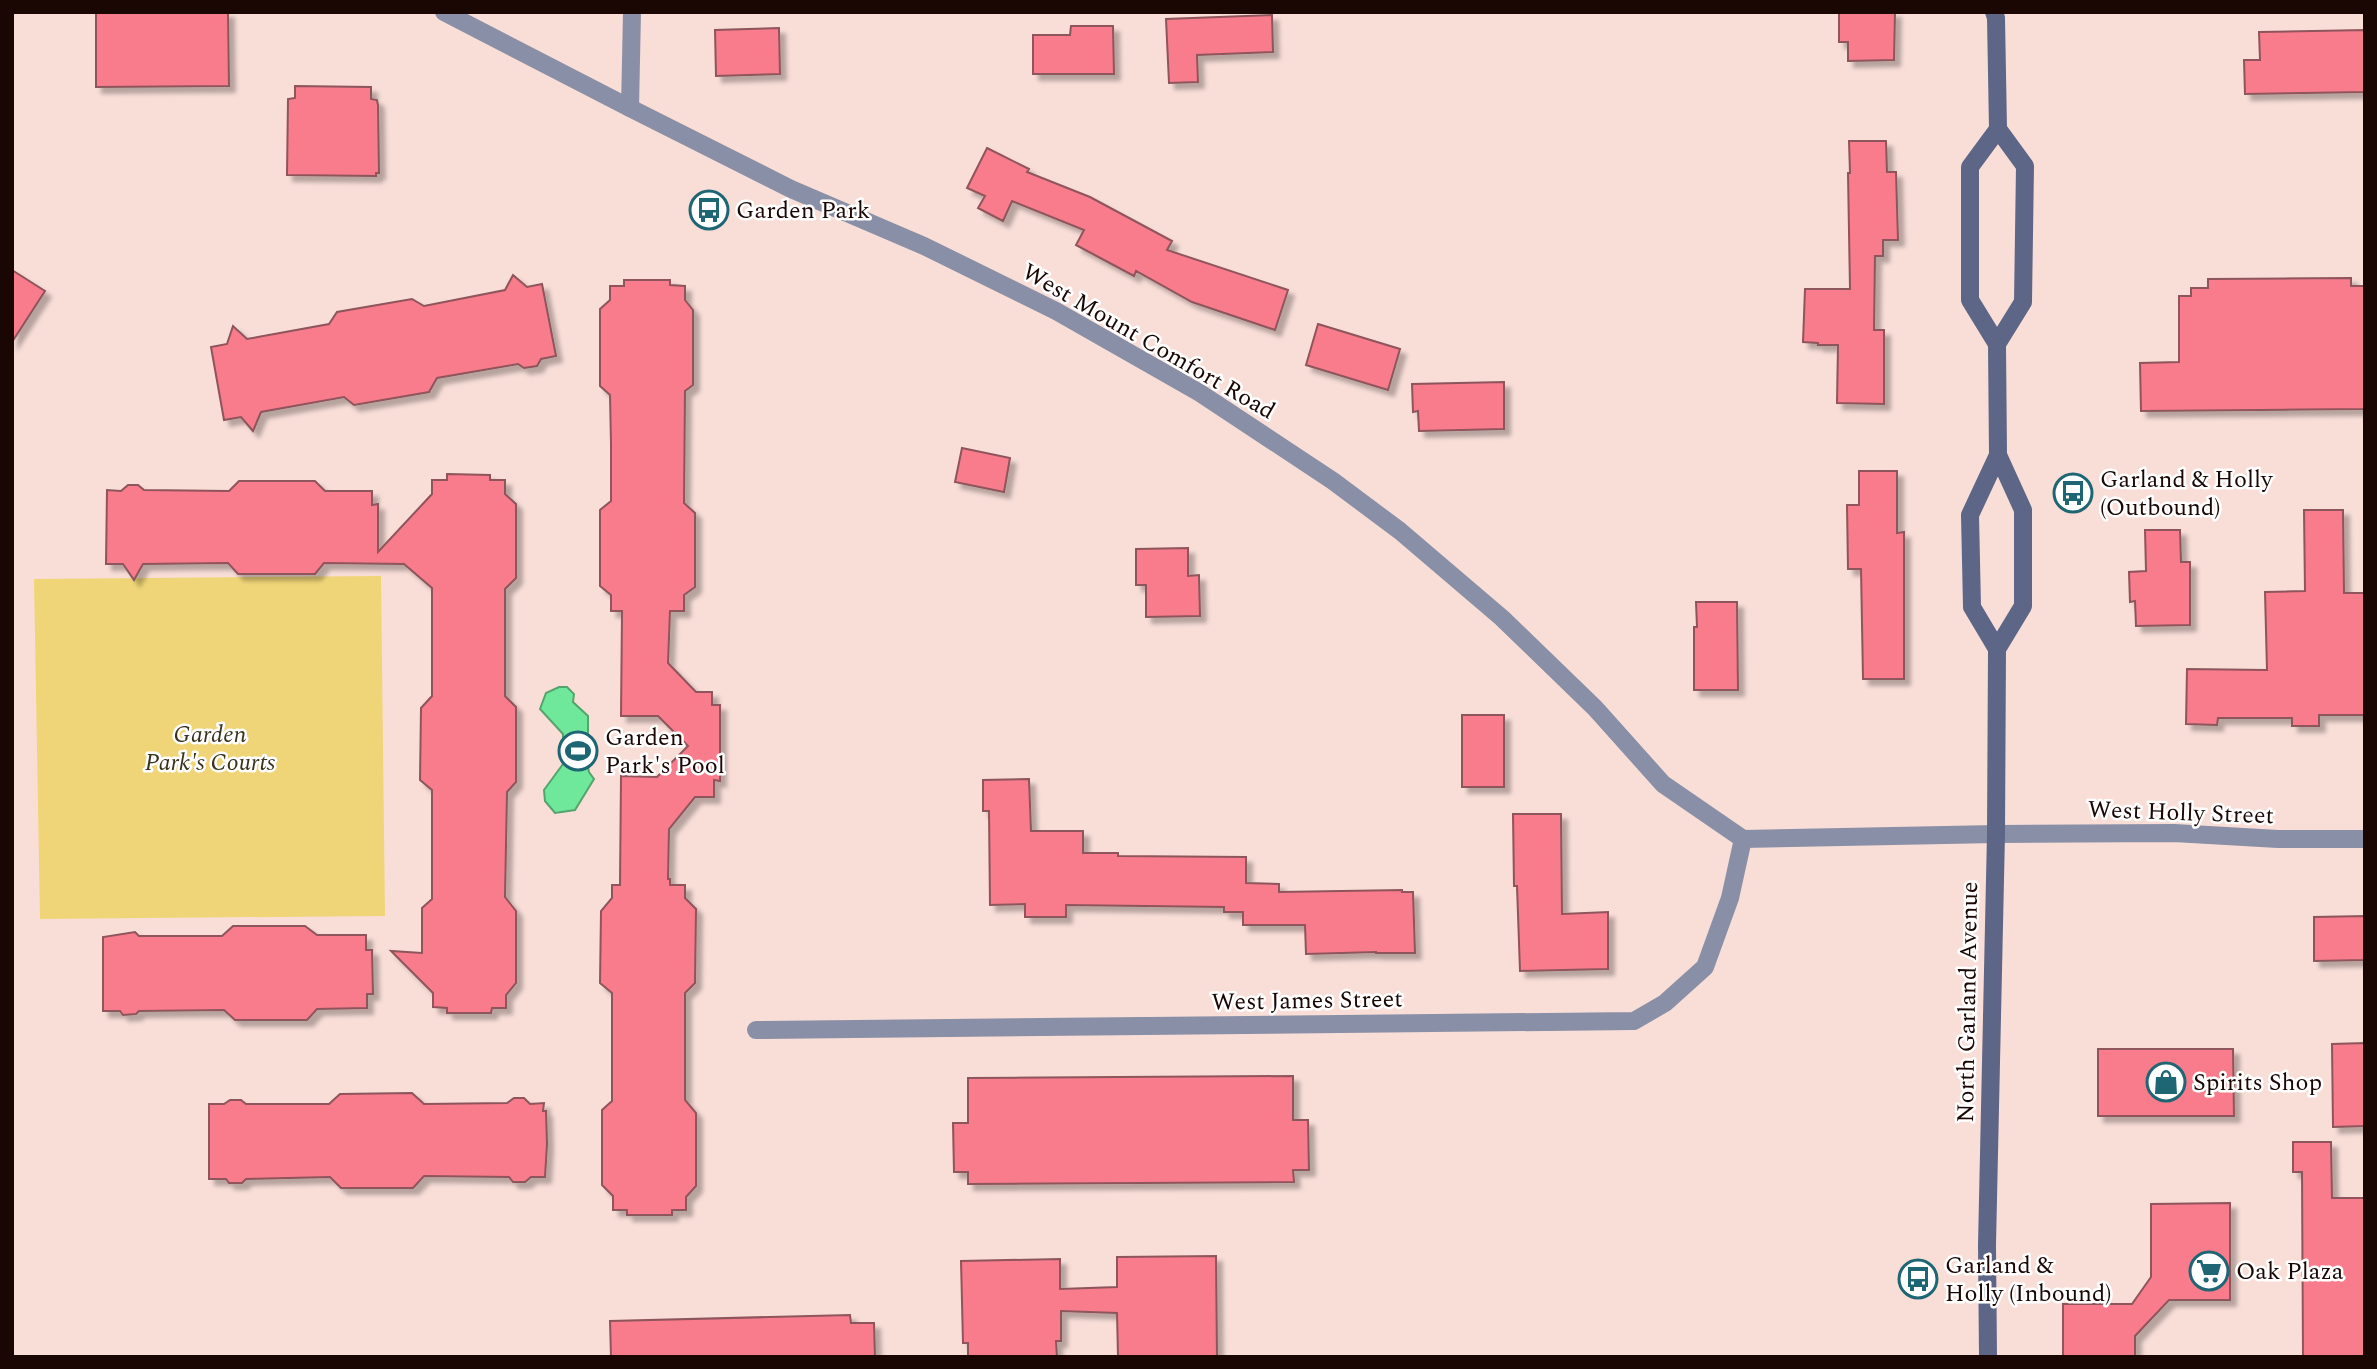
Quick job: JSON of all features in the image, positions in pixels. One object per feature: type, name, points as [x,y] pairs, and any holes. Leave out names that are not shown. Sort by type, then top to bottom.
[{"type":"main road","points":[[1997,14],[1998,129],[2025,166],[2023,302],[1997,344]]},
{"type":"main road","points":[[1998,129],[1970,167],[1970,300],[1997,344],[1998,455],[2023,510],[2023,607],[1997,649],[1972,607],[1970,514],[1998,455]]},
{"type":"main road","name":"North Garland Avenue","points":[[1988,1357],[1987,1234],[1996,834],[1997,649]]},
{"type":"street","name":"West Mount Comfort Road","points":[[444,12],[791,189],[924,246],[1056,312],[1200,393],[1333,481],[1410,540],[1503,618],[1595,708],[1663,784],[1743,839]]},
{"type":"street","points":[[630,108],[632,12]]},
{"type":"street","name":"West Holly Street","points":[[1996,834],[2174,833],[2278,839],[2365,839]]},
{"type":"street","points":[[1743,839],[1996,834]]},
{"type":"street","name":"West James Street","points":[[756,1030],[1633,1021],[1665,1003],[1705,967],[1730,898],[1743,839]]},
{"type":"green space","name":"Garden Park's Courts","points":[[381,576],[385,916],[40,919],[34,579]]},
{"type":"shaded area","name":"Garden Park's Pool","points":[[559,687],[567,687],[574,694],[573,702],[588,716],[588,740],[593,746],[593,757],[587,762],[594,779],[575,810],[555,813],[545,801],[544,790],[563,764],[563,734],[540,709],[546,693]]},
{"type":"building","points":[[96,12],[228,12],[229,86],[96,87]]},
{"type":"building","points":[[1839,12],[1895,12],[1894,60],[1848,61],[1848,42],[1839,42]]},
{"type":"building","points":[[1272,15],[1273,52],[1197,55],[1198,82],[1169,83],[1166,19]]},
{"type":"building","points":[[1071,26],[1113,26],[1114,74],[1033,74],[1033,35],[1070,35]]},
{"type":"building","points":[[779,28],[780,74],[716,76],[715,30]]},
{"type":"building","points":[[2365,30],[2365,92],[2245,94],[2244,60],[2260,60],[2259,32]]},
{"type":"building","points":[[295,86],[371,87],[371,99],[377,100],[378,105],[379,173],[376,173],[376,176],[287,175],[288,99],[295,98]]},
{"type":"building","points":[[1849,141],[1886,141],[1887,172],[1896,172],[1898,240],[1883,240],[1883,256],[1875,256],[1874,330],[1884,330],[1884,404],[1837,403],[1838,345],[1803,342],[1805,289],[1850,289]]},
{"type":"building","points":[[987,148],[1029,169],[1027,172],[1090,197],[1172,241],[1167,250],[1288,290],[1275,330],[1192,302],[1136,271],[1134,276],[1076,245],[1084,230],[1012,201],[1003,221],[978,208],[985,196],[967,188]]},
{"type":"building","points":[[12,270],[45,291],[12,342]]},
{"type":"building","points":[[513,275],[527,287],[542,284],[556,356],[541,359],[537,366],[524,368],[518,364],[437,378],[429,392],[354,405],[344,397],[261,412],[253,431],[241,417],[224,420],[211,347],[227,344],[233,326],[247,339],[329,324],[337,312],[412,299],[424,306],[505,290]]},
{"type":"building","points":[[2351,278],[2351,286],[2365,286],[2365,409],[2141,411],[2140,363],[2179,362],[2179,296],[2191,296],[2191,288],[2208,288],[2208,279]]},
{"type":"building","points":[[624,280],[670,280],[670,285],[685,286],[685,300],[693,310],[693,385],[685,391],[684,503],[695,513],[695,587],[684,595],[684,611],[670,611],[668,663],[696,692],[712,692],[712,705],[720,705],[720,781],[714,780],[714,797],[695,797],[669,829],[670,885],[685,885],[685,898],[696,909],[695,983],[685,993],[685,1100],[696,1113],[696,1186],[686,1197],[686,1210],[672,1210],[672,1215],[627,1215],[627,1210],[613,1210],[613,1196],[602,1185],[602,1110],[612,1101],[612,993],[600,983],[601,911],[612,898],[612,885],[620,885],[621,776],[657,777],[688,746],[658,716],[621,716],[622,611],[611,611],[611,595],[600,586],[600,510],[611,501],[611,444],[610,395],[600,386],[600,309],[610,300],[610,286],[624,286]]},
{"type":"building","points":[[1318,324],[1400,349],[1388,390],[1306,365]]},
{"type":"building","points":[[1504,382],[1504,429],[1419,431],[1418,411],[1413,412],[1412,384]]},
{"type":"building","points":[[962,448],[1010,458],[1004,492],[955,482]]},
{"type":"building","points":[[1859,471],[1897,471],[1897,533],[1904,532],[1904,679],[1863,679],[1861,569],[1848,569],[1847,505],[1859,505]]},
{"type":"building","points":[[447,474],[490,475],[490,480],[505,480],[505,494],[516,504],[516,578],[505,589],[505,696],[516,707],[516,782],[507,792],[505,897],[516,911],[516,983],[506,995],[506,1008],[492,1008],[491,1013],[447,1013],[447,1008],[433,1007],[433,993],[391,951],[422,953],[422,908],[432,899],[432,790],[420,780],[421,708],[432,696],[432,588],[404,564],[324,563],[315,574],[238,574],[228,563],[143,564],[134,580],[123,564],[106,564],[107,490],[121,491],[128,485],[138,485],[144,490],[229,491],[239,481],[315,481],[325,491],[372,491],[372,505],[378,504],[378,552],[432,494],[432,480],[447,480]]},
{"type":"building","points":[[2304,510],[2343,510],[2344,593],[2365,593],[2365,715],[2319,715],[2319,726],[2292,726],[2292,718],[2218,718],[2217,725],[2186,724],[2187,669],[2267,670],[2265,592],[2305,591]]},
{"type":"building","points":[[2145,530],[2180,530],[2181,562],[2190,562],[2190,625],[2136,626],[2135,601],[2130,602],[2129,572],[2146,571]]},
{"type":"building","points":[[1188,548],[1188,576],[1199,575],[1200,616],[1146,617],[1146,585],[1136,585],[1136,549]]},
{"type":"building","points":[[1696,602],[1737,602],[1738,690],[1694,690]]},
{"type":"building","points":[[1462,715],[1504,715],[1504,787],[1462,787]]},
{"type":"building","points":[[1029,779],[1031,831],[1083,831],[1083,853],[1118,853],[1118,856],[1246,857],[1246,883],[1279,884],[1279,892],[1413,892],[1415,953],[1306,954],[1305,925],[1243,925],[1243,912],[1224,912],[1224,907],[1066,905],[1066,917],[1025,917],[1025,904],[990,905],[989,811],[983,811],[983,780]]},
{"type":"building","points":[[1513,814],[1561,814],[1562,914],[1608,912],[1608,969],[1520,971],[1517,886],[1514,886]]},
{"type":"building","points":[[2365,916],[2365,960],[2314,961],[2314,917]]},
{"type":"building","points":[[233,926],[305,926],[317,935],[366,935],[366,950],[372,950],[373,994],[367,994],[367,1008],[317,1009],[307,1020],[235,1020],[224,1010],[139,1011],[136,1014],[123,1015],[120,1011],[103,1011],[103,937],[135,932],[139,936],[222,936]]},
{"type":"building","points":[[2365,1043],[2365,1126],[2333,1127],[2332,1044]]},
{"type":"building","name":"Spirits Shop","points":[[2098,1049],[2233,1049],[2234,1116],[2098,1116]]},
{"type":"building","points":[[1293,1076],[1293,1120],[1308,1120],[1309,1170],[1293,1170],[1294,1182],[968,1184],[968,1172],[954,1172],[953,1123],[968,1123],[968,1078]]},
{"type":"building","points":[[412,1093],[424,1104],[507,1103],[514,1098],[524,1098],[530,1104],[544,1103],[547,1144],[545,1177],[531,1177],[525,1182],[513,1182],[509,1177],[424,1176],[413,1188],[341,1188],[330,1177],[246,1179],[242,1183],[209,1179],[209,1104],[241,1100],[246,1104],[329,1104],[340,1094]]},
{"type":"building","points":[[2293,1142],[2331,1142],[2332,1198],[2365,1198],[2365,1357],[2303,1357],[2302,1172],[2293,1172]]},
{"type":"building","points":[[2230,1203],[2230,1300],[2169,1300],[2135,1336],[2135,1357],[2063,1357],[2063,1304],[2132,1304],[2151,1277],[2151,1204]]},
{"type":"building","points":[[1216,1256],[1217,1357],[1118,1357],[1117,1313],[1061,1311],[1061,1341],[1056,1341],[1057,1357],[968,1357],[968,1343],[963,1343],[961,1261],[1060,1259],[1060,1289],[1117,1287],[1117,1257]]},
{"type":"building","points":[[850,1315],[851,1323],[874,1323],[875,1357],[611,1357],[610,1321]]},
{"type":"place","name":"Garden Park","points":[[709,210]]},
{"type":"place","name":"Garland & Holly (Outbound)","points":[[2073,493]]},
{"type":"place","name":"Garden Park's Pool","points":[[578,751]]},
{"type":"place","name":"Spirits Shop","points":[[2166,1082]]},
{"type":"place","name":"Oak Plaza","points":[[2209,1271]]},
{"type":"place","name":"Garland & Holly (Inbound)","points":[[1918,1279]]}]
